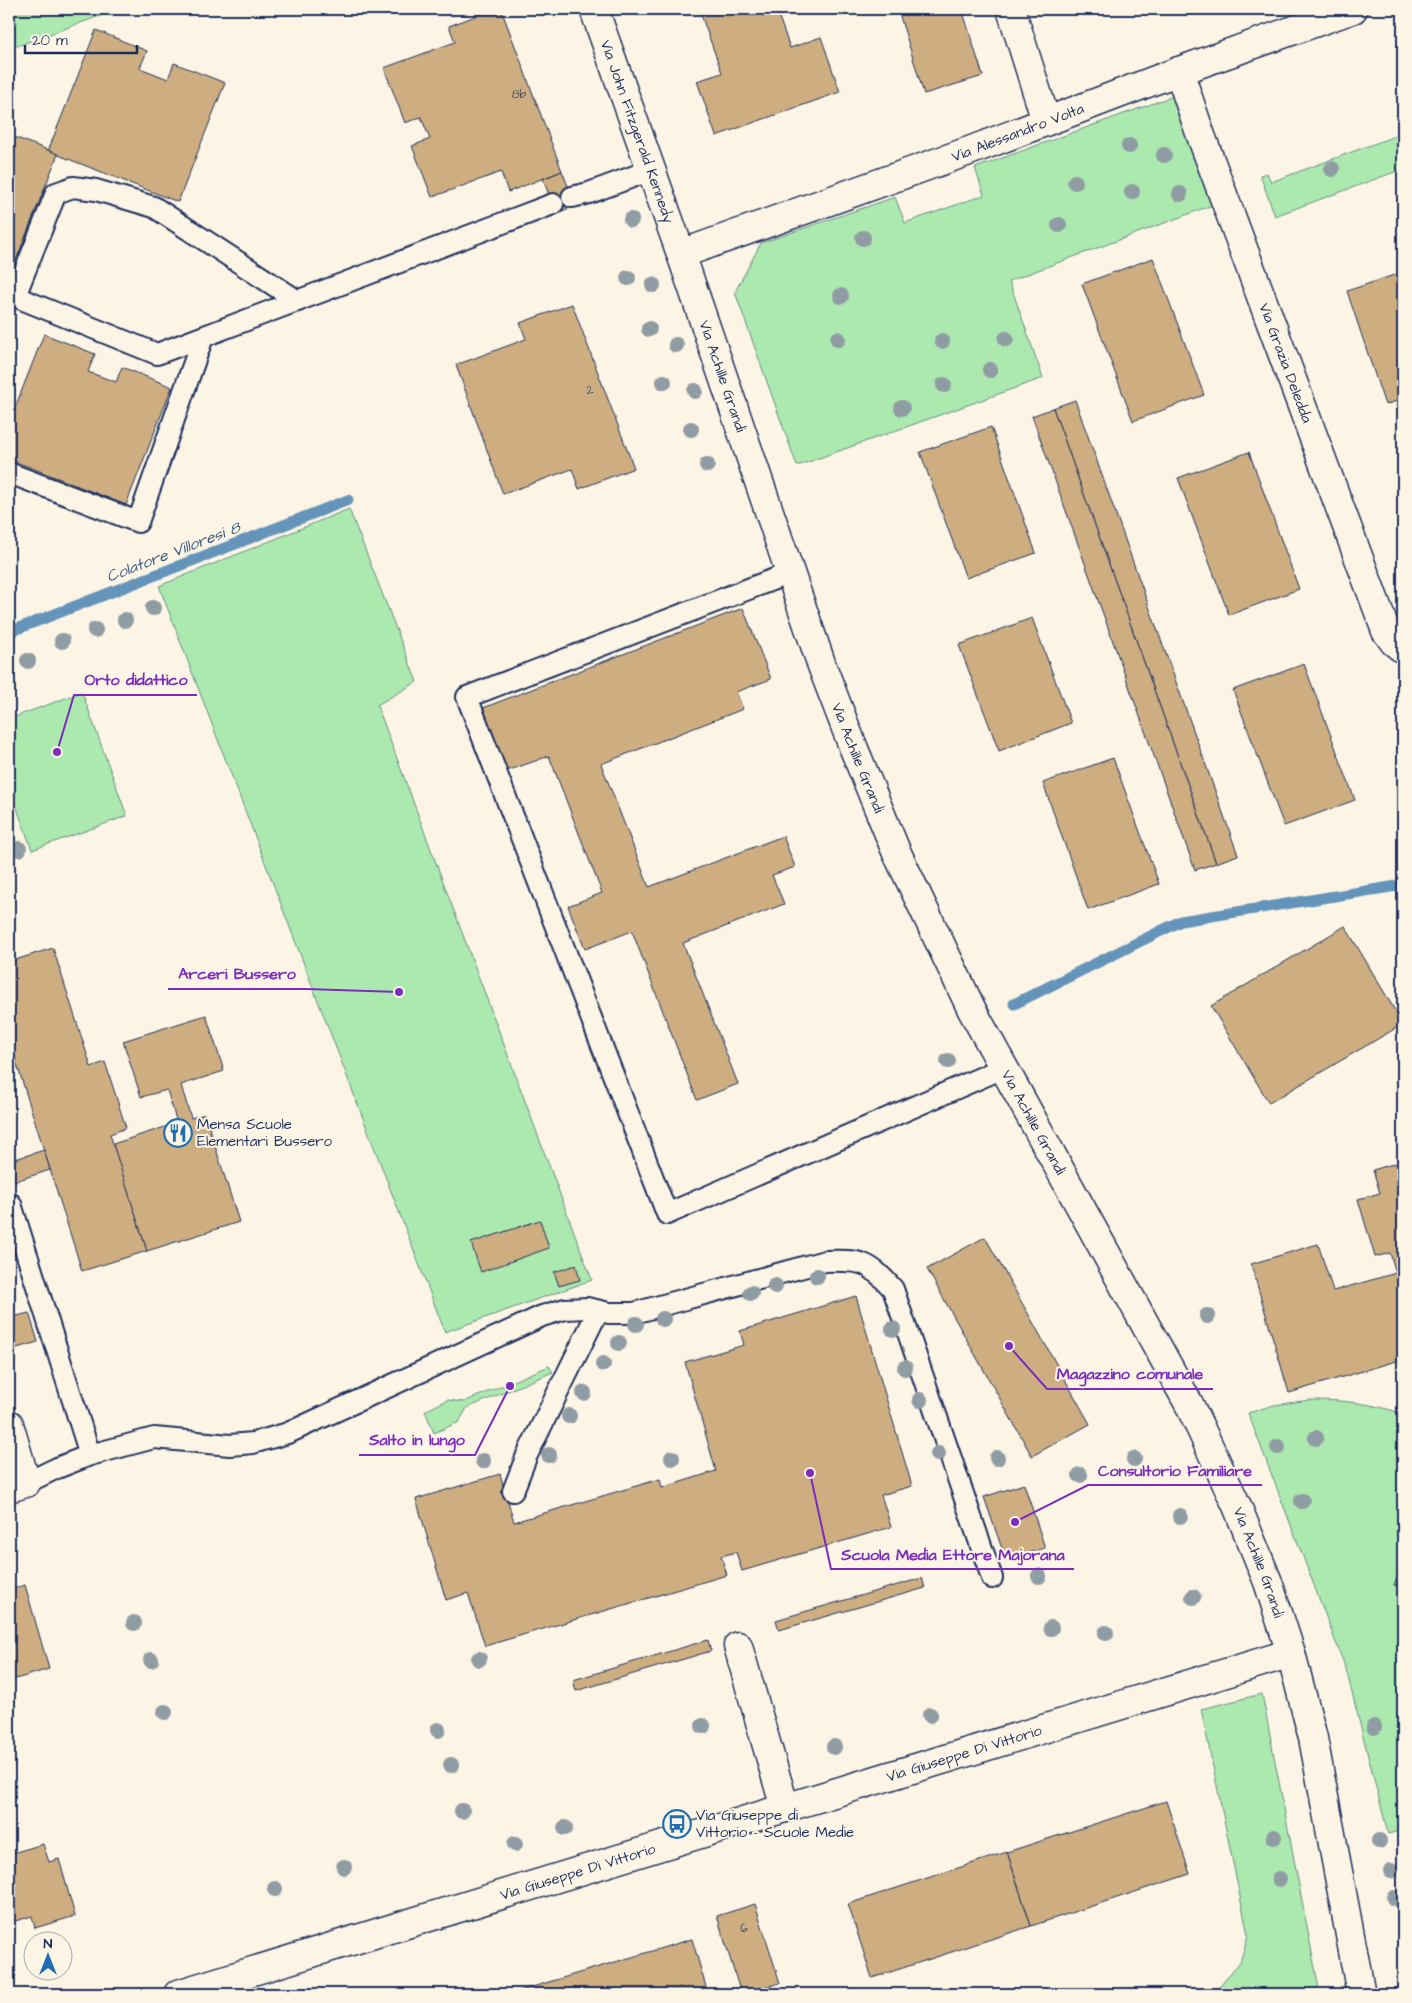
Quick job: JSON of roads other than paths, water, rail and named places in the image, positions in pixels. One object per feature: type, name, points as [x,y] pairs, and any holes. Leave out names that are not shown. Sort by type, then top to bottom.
[{"type":"street","name":"Via John Fitzgerald Kennedy","points":[[594,9],[681,254]]},
{"type":"street","points":[[1011,9],[1046,121]]},
{"type":"street","name":"Via Alessandro Volta","points":[[681,254],[1353,9]]},
{"type":"street","name":"Via Grazia Deledda","points":[[1179,71],[1200,133],[1386,631],[1394,642],[1403,649]]},
{"type":"street","name":"Via Achille Grandi","points":[[681,254],[828,683],[896,851],[972,1010],[1193,1412],[1248,1532],[1273,1595],[1291,1652],[1313,1738],[1361,1994]]},
{"type":"street","points":[[9,1424],[17,1485]]},
{"type":"street","points":[[738,1646],[785,1808]]},
{"type":"street","name":"Via Giuseppe Di Vittorio","points":[[178,1994],[1291,1652]]},
{"type":"lane","points":[[572,197],[589,194],[651,170]]},
{"type":"lane","points":[[298,301],[154,207],[96,190],[73,187],[56,193],[12,295],[157,354],[203,337],[298,301],[553,204]]},
{"type":"lane","points":[[9,474],[138,522],[203,337]]},
{"type":"lane","points":[[790,573],[467,697],[667,1214],[1003,1068]]},
{"type":"lane","points":[[11,1204],[90,1455]]},
{"type":"lane","points":[[17,1485],[90,1455],[154,1438],[230,1445],[253,1443],[288,1433],[542,1316],[566,1309],[587,1308],[609,1313],[634,1313],[825,1262],[852,1260],[870,1266],[893,1290],[992,1578]]},
{"type":"lane","points":[[513,1491],[527,1454],[598,1311]]},
{"type":"waterway","name":"Colatore Villoresi 8","points":[[9,632],[348,500]]},
{"type":"waterway","points":[[1014,1004],[1181,921],[1403,885]]},
{"type":"place","name":"Orto didattico","points":[[57,752]]},
{"type":"place","name":"Arceri Bussero","points":[[399,992]]},
{"type":"place","name":"Mensa Scuole Elementari Bussero","points":[[178,1133]]},
{"type":"place","name":"Magazzino comunale","points":[[1009,1346]]},
{"type":"place","name":"Salto in lungo","points":[[510,1386]]},
{"type":"place","name":"Scuola Media Ettore Majorana","points":[[810,1473]]},
{"type":"place","name":"Consultorio Familiare","points":[[1015,1522]]},
{"type":"place","name":"Via Giuseppe di Vittorio - Scuole Medie","points":[[677,1824]]}]
